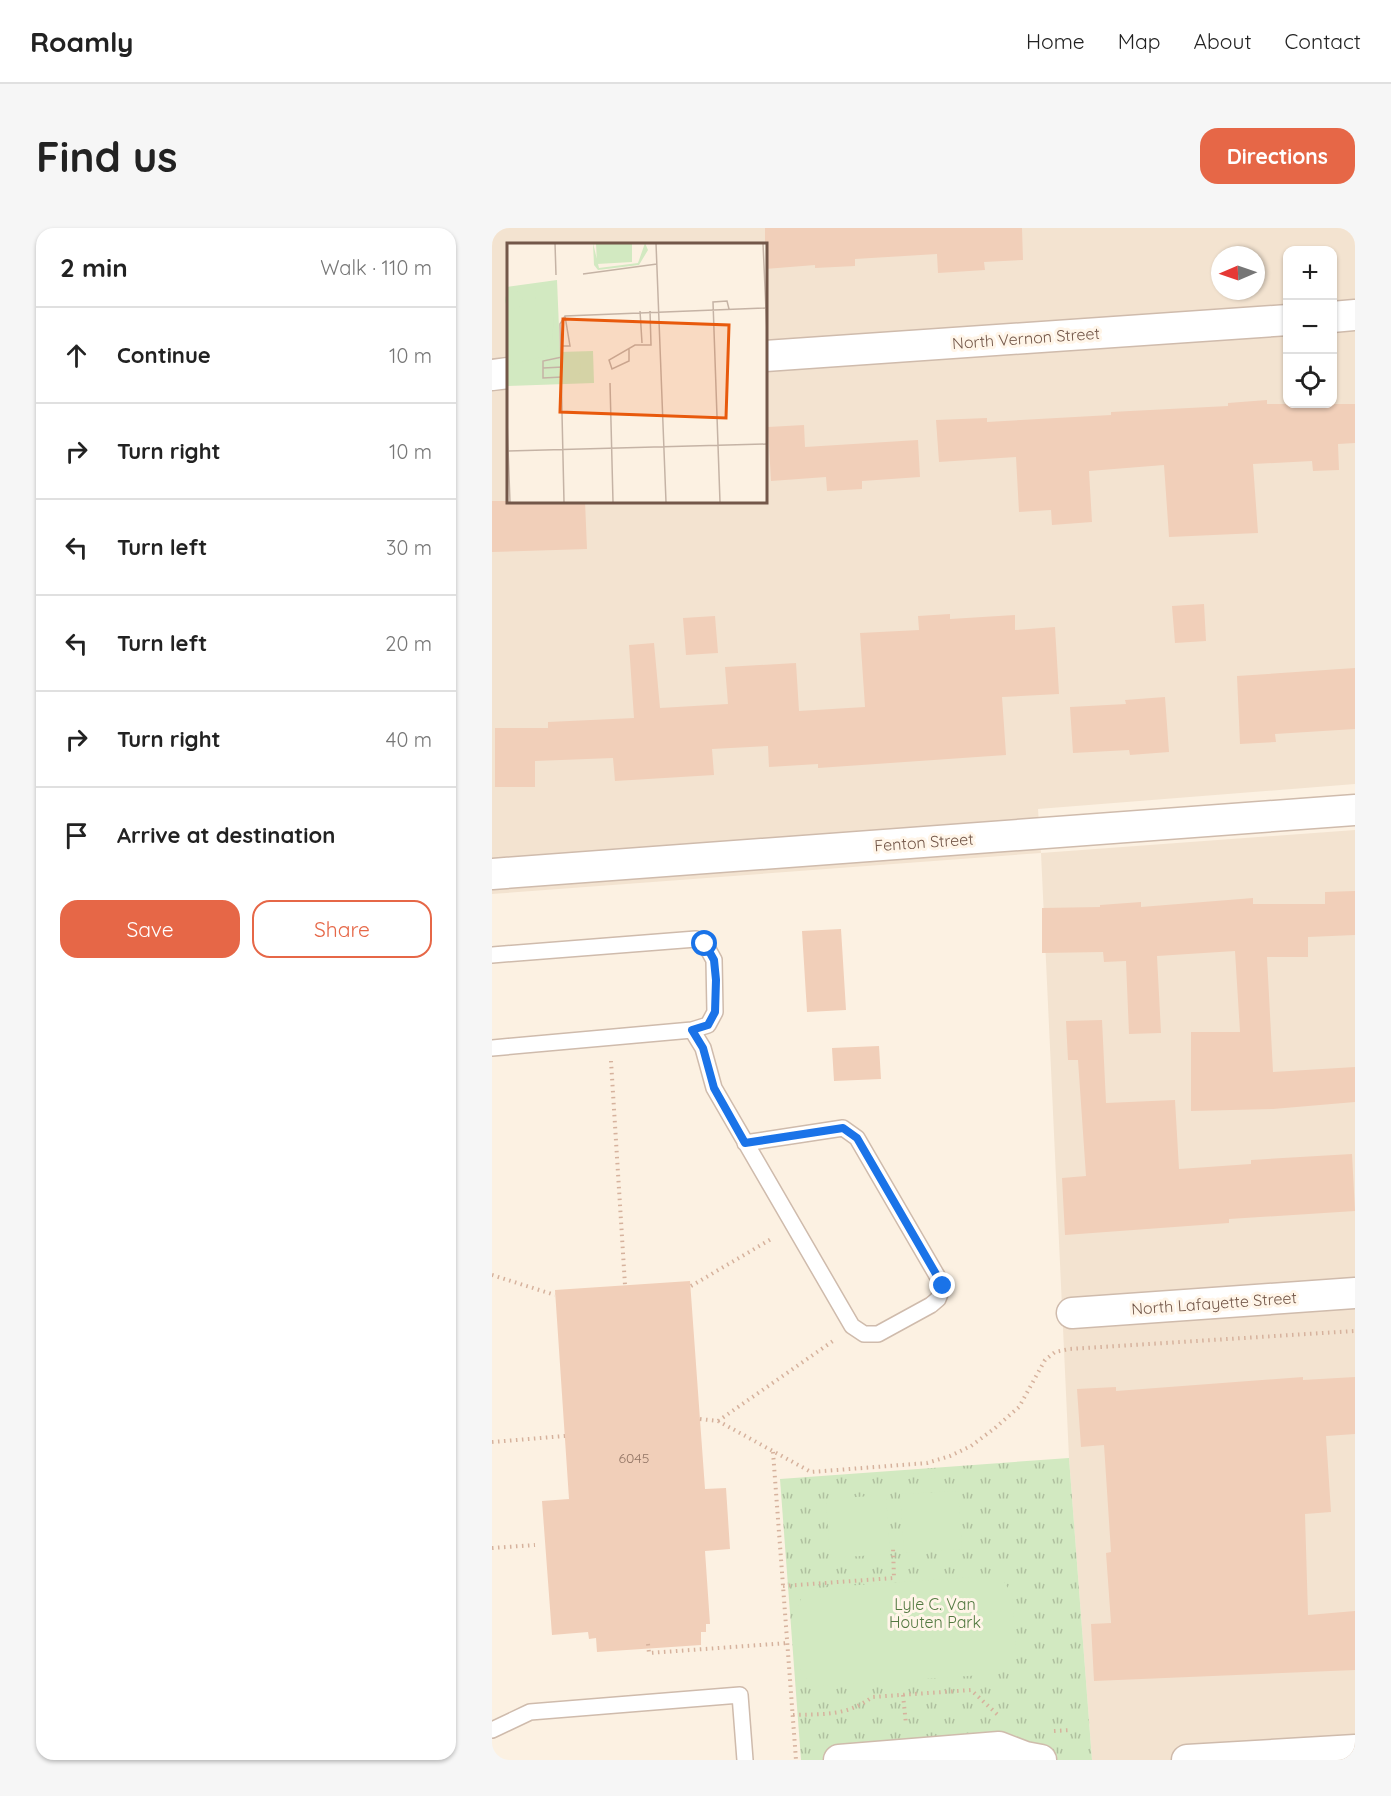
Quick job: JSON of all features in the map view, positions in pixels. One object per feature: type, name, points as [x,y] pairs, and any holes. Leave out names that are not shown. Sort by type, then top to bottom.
[{"type":"street","points":[[1337,317],[1355,315]]},
{"type":"street","name":"North Vernon Street","points":[[766,356],[1283,320]]},
{"type":"street","points":[[492,375],[507,373]]},
{"type":"street","name":"Fenton Street","points":[[492,874],[1355,810]]},
{"type":"street","name":"North Lafayette Street","points":[[1072,1313],[1355,1293]]},
{"type":"street","points":[[839,1760],[937,1756],[999,1746],[1030,1759]]},
{"type":"street","points":[[1187,1760],[1355,1750]]},
{"type":"lane","points":[[492,955],[696,939],[705,944],[714,960],[715,1012],[708,1025],[692,1030],[492,1048]]},
{"type":"lane","points":[[692,1030],[703,1048],[714,1088],[745,1143],[852,1326],[864,1334],[879,1334],[938,1299],[943,1286],[857,1138],[843,1128],[745,1143]]},
{"type":"lane","points":[[492,1730],[530,1712],[740,1695],[745,1760]]},
{"type":"path","points":[[609,1037],[625,1285]]},
{"type":"path","points":[[691,1286],[794,1226]]},
{"type":"path","points":[[492,1275],[555,1295]]},
{"type":"path","points":[[718,1421],[852,1326]]},
{"type":"path","points":[[700,1419],[718,1421],[811,1472],[927,1463],[971,1446],[995,1428],[1019,1407],[1045,1360],[1055,1352],[1070,1349],[1355,1331]]},
{"type":"path","points":[[492,1442],[565,1436]]},
{"type":"path","points":[[773,1452],[796,1760]]},
{"type":"path","points":[[492,1548],[535,1545]]},
{"type":"path","points":[[783,1586],[894,1578],[893,1548]]},
{"type":"path","points":[[648,1644],[649,1653],[788,1643]]},
{"type":"path","points":[[793,1715],[833,1714],[860,1706],[872,1696],[971,1690],[997,1715],[1006,1719]]},
{"type":"path","points":[[1052,1731],[1071,1730]]},
{"type":"shaded area","points":[[492,228],[1355,228],[1355,784],[1038,809],[1041,853],[492,894]]},
{"type":"shaded area","points":[[1355,830],[1355,1760],[1092,1760],[1069,1458],[1041,853]]},
{"type":"green space","name":"Lyle C. Van Houten Park","points":[[1069,1458],[1092,1760],[801,1760],[780,1479]]},
{"type":"green space","points":[[958,1491],[962,1549],[904,1553],[900,1494]]},
{"type":"green space","points":[[886,1495],[890,1554],[830,1558],[826,1499]]},
{"type":"green space","points":[[989,1576],[1004,1582],[1012,1594],[1016,1650],[1009,1668],[998,1674],[818,1686],[807,1679],[800,1669],[797,1610],[802,1596],[815,1588]]},
{"type":"building","points":[[765,228],[1022,228],[1023,260],[984,262],[985,270],[938,273],[937,254],[855,259],[855,266],[815,268],[815,265],[766,269]]},
{"type":"building","points":[[1267,400],[1267,404],[1283,404],[1283,408],[1337,408],[1337,404],[1355,404],[1355,443],[1338,444],[1339,470],[1313,471],[1312,461],[1253,464],[1258,533],[1169,537],[1164,465],[1089,471],[1092,522],[1052,525],[1051,510],[1019,512],[1016,457],[939,462],[936,420],[987,418],[987,422],[1111,415],[1111,412],[1228,406],[1228,403]]},
{"type":"building","points":[[804,425],[805,447],[918,440],[920,477],[862,481],[862,489],[827,491],[826,477],[771,481],[768,427]]},
{"type":"building","points":[[492,501],[585,502],[587,549],[492,552]]},
{"type":"building","points":[[1204,604],[1206,641],[1175,643],[1172,606]]},
{"type":"building","points":[[950,614],[950,619],[1015,615],[1015,630],[1055,627],[1059,694],[1002,697],[1006,755],[818,768],[818,764],[769,767],[768,746],[712,749],[714,775],[615,781],[613,758],[535,761],[535,787],[495,787],[495,728],[548,728],[548,722],[634,718],[629,645],[654,643],[660,708],[728,704],[725,667],[796,663],[799,711],[865,707],[860,633],[919,630],[918,616]]},
{"type":"building","points":[[715,616],[718,653],[686,655],[683,618]]},
{"type":"building","points":[[1355,668],[1355,729],[1275,734],[1276,742],[1240,744],[1237,676]]},
{"type":"building","points":[[1165,697],[1169,752],[1130,755],[1129,750],[1073,753],[1070,707],[1126,704],[1125,700]]},
{"type":"building","points":[[1355,891],[1355,935],[1308,937],[1308,957],[1267,957],[1273,1072],[1355,1067],[1355,1102],[1273,1109],[1191,1111],[1191,1032],[1240,1032],[1235,951],[1157,956],[1161,1033],[1129,1034],[1126,961],[1104,962],[1103,952],[1042,953],[1042,908],[1100,907],[1100,905],[1141,902],[1141,907],[1253,898],[1253,904],[1325,904],[1325,892]]},
{"type":"building","points":[[841,929],[846,1010],[807,1012],[802,931]]},
{"type":"building","points":[[1102,1020],[1106,1103],[1175,1100],[1179,1169],[1251,1164],[1251,1160],[1352,1154],[1355,1211],[1229,1219],[1229,1223],[1065,1235],[1062,1178],[1086,1176],[1078,1060],[1068,1060],[1066,1021]]},
{"type":"building","points":[[879,1046],[881,1079],[834,1081],[832,1048]]},
{"type":"building","points":[[690,1281],[705,1489],[726,1488],[730,1549],[705,1551],[710,1624],[706,1624],[706,1632],[701,1632],[701,1645],[597,1652],[596,1638],[589,1639],[588,1632],[552,1635],[542,1501],[569,1499],[555,1290]]},
{"type":"building","points":[[1303,1377],[1303,1380],[1355,1377],[1355,1434],[1326,1436],[1331,1512],[1305,1514],[1308,1615],[1355,1611],[1355,1670],[1094,1681],[1091,1624],[1111,1623],[1106,1553],[1111,1552],[1104,1445],[1081,1447],[1077,1389],[1116,1387],[1116,1391]]},
{"type":"route","points":[[705,944],[714,960],[715,1012],[708,1025],[692,1030],[703,1048],[714,1088],[745,1143],[843,1128],[857,1138],[943,1286]]}]
